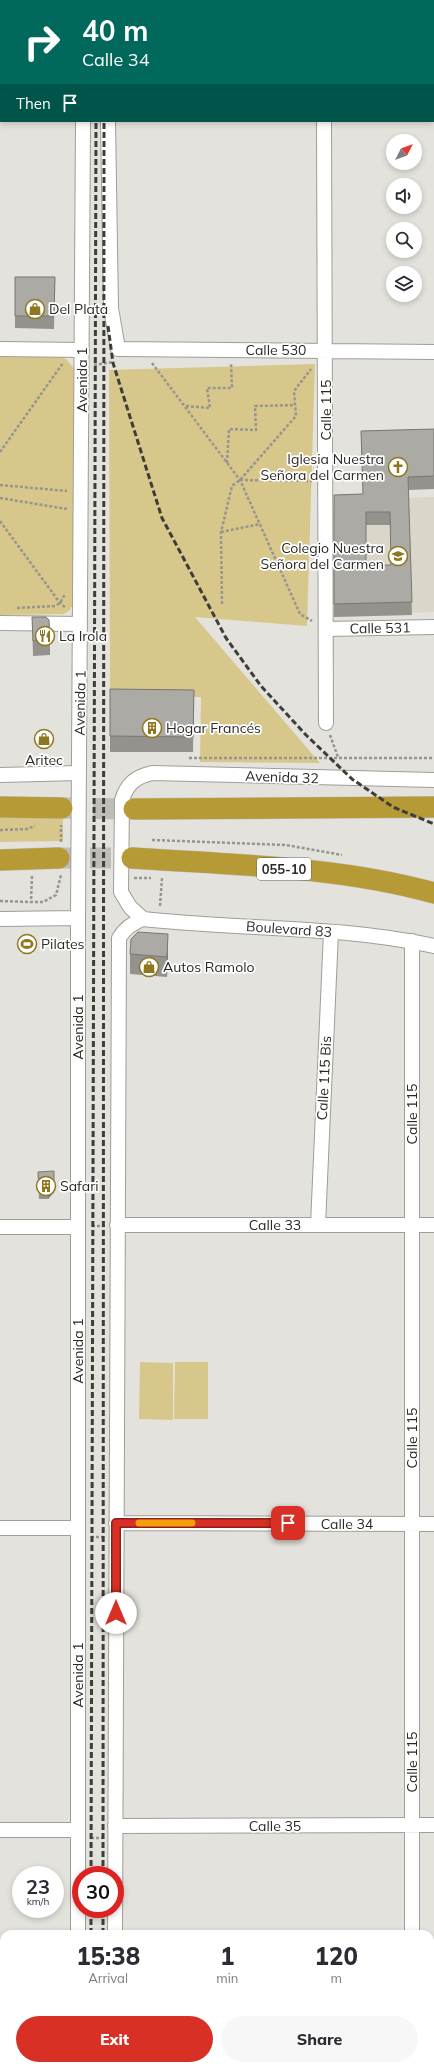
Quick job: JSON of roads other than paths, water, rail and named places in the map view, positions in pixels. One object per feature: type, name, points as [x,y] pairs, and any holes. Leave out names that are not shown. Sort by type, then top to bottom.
[{"type":"highway","points":[[0,807],[62,808]]},
{"type":"highway","name":"Avenida 32","points":[[134,809],[434,807]]},
{"type":"highway","points":[[0,860],[59,858]]},
{"type":"highway","name":"055-10","points":[[132,858],[339,873],[401,884],[434,893]]},
{"type":"street","name":"Avenida 1","points":[[78,1930],[78,918],[83,122]]},
{"type":"street","name":"Calle 530","points":[[108,122],[111,308],[118,349],[434,352]]},
{"type":"street","name":"Calle 115","points":[[324,122],[326,350],[326,723]]},
{"type":"street","points":[[0,349],[82,350]]},
{"type":"street","points":[[0,623],[80,624]]},
{"type":"street","name":"Calle 531","points":[[326,629],[434,627]]},
{"type":"street","points":[[0,775],[79,773]]},
{"type":"street","name":"Avenida 32","points":[[143,919],[125,900],[120,885],[122,800],[126,789],[132,781],[141,776],[152,773],[434,780]]},
{"type":"street","points":[[0,919],[78,918]]},
{"type":"street","points":[[115,1930],[118,946],[119,938],[123,931],[143,919]]},
{"type":"street","name":"Boulevard 83","points":[[143,919],[331,932],[412,941],[434,946]]},
{"type":"street","name":"Calle 115 Bis","points":[[318,1225],[331,932]]},
{"type":"street","name":"Calle 115","points":[[412,941],[412,1930]]},
{"type":"street","name":"Calle 33","points":[[117,1225],[434,1225]]},
{"type":"street","points":[[0,1227],[78,1227]]},
{"type":"street","name":"Calle 34","points":[[116,1523],[434,1524]]},
{"type":"street","points":[[0,1528],[78,1533]]},
{"type":"street","name":"Calle 35","points":[[115,1832],[434,1825]]},
{"type":"street","points":[[0,1830],[78,1834]]},
{"type":"tunnel","points":[[62,808],[134,809]]},
{"type":"tunnel","points":[[59,858],[132,858]]},
{"type":"railway","points":[[91,1866],[96,122]]},
{"type":"railway","points":[[103,1866],[104,122]]},
{"type":"railway","points":[[108,326],[113,363],[162,518],[226,638],[261,686],[306,735],[352,779],[393,807],[434,824]]},
{"type":"railway","points":[[91,1918],[91,1930]]},
{"type":"railway","points":[[103,1918],[103,1930]]},
{"type":"place","name":"Del Plata","points":[[35,309]]},
{"type":"place","name":"Iglesia Nuestra Señora del Carmen","points":[[398,467]]},
{"type":"place","name":"Colegio Nuestra Señora del Carmen","points":[[398,556]]},
{"type":"place","name":"La Irola","points":[[45,636]]},
{"type":"place","name":"Hogar Francés","points":[[152,728]]},
{"type":"place","name":"Aritec","points":[[44,739]]},
{"type":"place","name":"Pilates","points":[[27,944]]},
{"type":"place","name":"Autos Ramolo","points":[[149,967]]},
{"type":"place","name":"Safari","points":[[46,1186]]}]
